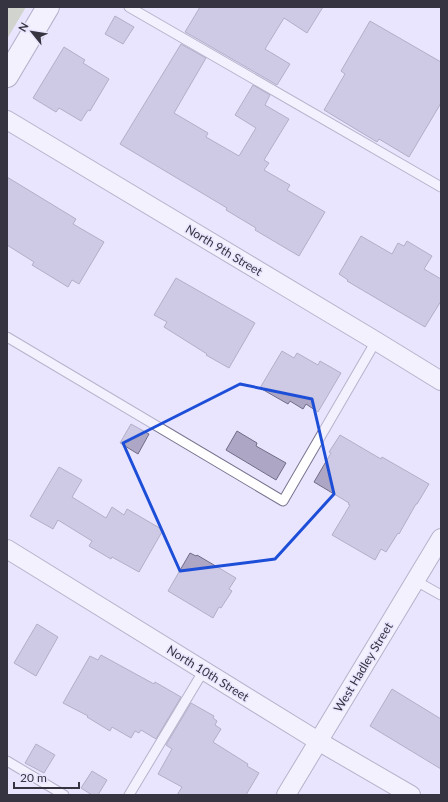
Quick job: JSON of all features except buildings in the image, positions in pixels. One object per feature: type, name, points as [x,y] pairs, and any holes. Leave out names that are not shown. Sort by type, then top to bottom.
[{"type":"main road","points":[[7,76],[48,7]]},
{"type":"street","name":"North 9th Street","points":[[7,120],[441,381]]},
{"type":"street","name":"West Hadley Street","points":[[286,795],[441,538]]},
{"type":"street","name":"North 10th Street","points":[[7,549],[318,741],[410,795]]},
{"type":"lane","points":[[129,7],[441,187]]},
{"type":"lane","points":[[7,337],[283,501],[376,341]]},
{"type":"lane","points":[[416,580],[441,595]]},
{"type":"lane","points":[[129,795],[204,670]]},
{"type":"lane","points":[[7,761],[64,795]]},
{"type":"highlighted area","points":[[240,384],[312,399],[334,494],[275,559],[180,571],[123,443]]},
{"type":"green space","points":[[7,7],[26,7],[7,39]]}]
